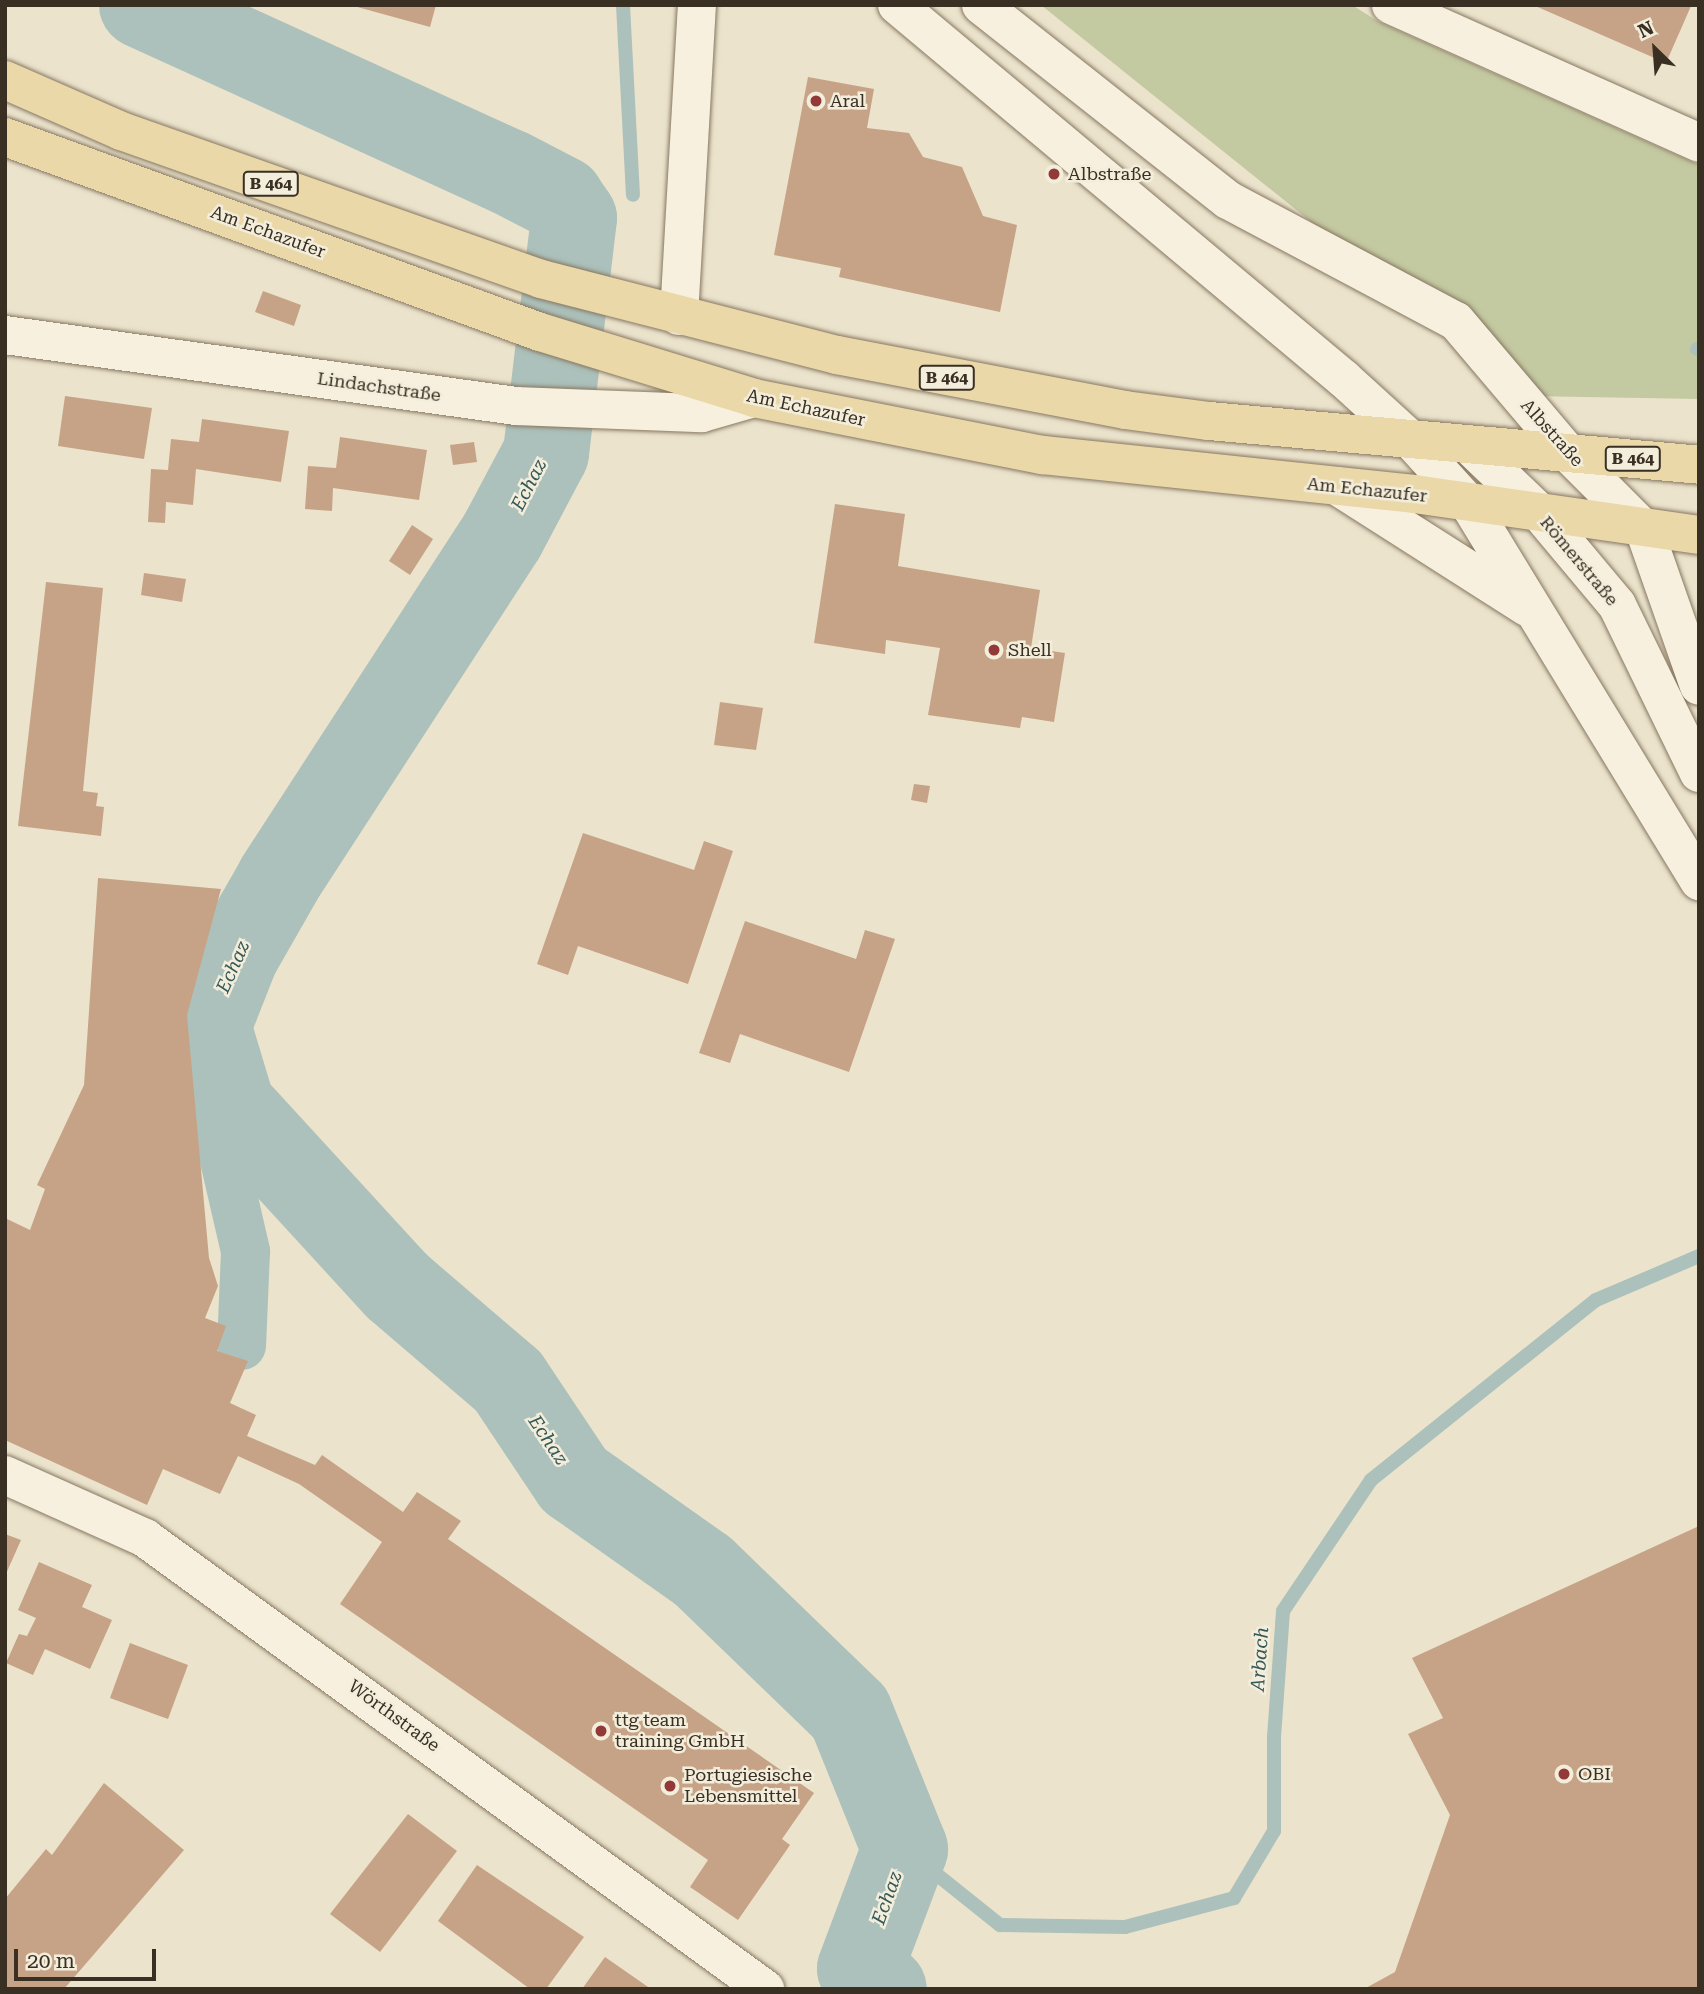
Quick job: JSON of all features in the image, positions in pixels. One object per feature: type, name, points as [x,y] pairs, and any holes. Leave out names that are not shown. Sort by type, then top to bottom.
[{"type":"main road","name":"B 464","points":[[5,80],[121,131],[541,279],[850,358],[1125,410],[1699,466]]},
{"type":"main road","name":"Am Echazufer","points":[[5,137],[540,332],[754,398],[1043,455],[1336,486],[1644,528]]},
{"type":"main road","name":"B 464","points":[[1644,528],[1699,535]]},
{"type":"street","points":[[679,316],[697,5]]},
{"type":"street","points":[[897,5],[1325,363],[1411,440],[1468,504],[1699,881]]},
{"type":"street","name":"Albstraße","points":[[981,5],[1228,200],[1456,321],[1567,452],[1644,528]]},
{"type":"street","points":[[1391,5],[1699,144]]},
{"type":"street","name":"Lindachstraße","points":[[5,335],[516,405],[702,413],[754,398]]},
{"type":"street","name":"Römerstraße","points":[[1469,445],[1540,513],[1617,605],[1699,773]]},
{"type":"street","points":[[1336,486],[1536,613]]},
{"type":"street","points":[[1644,528],[1699,686]]},
{"type":"street","name":"Wörthstraße","points":[[5,1475],[145,1538],[765,1989]]},
{"type":"green space","points":[[1041,5],[1352,5],[1379,22],[1699,165],[1699,399],[1528,396]]},
{"type":"water","points":[[532,447],[558,454],[518,520],[502,536]]},
{"type":"building","points":[[350,5],[436,5],[430,27]]},
{"type":"building","points":[[1533,5],[1689,5],[1691,6],[1666,63]]},
{"type":"building","points":[[808,77],[874,89],[867,128],[909,133],[923,157],[962,167],[983,216],[1017,225],[1000,312],[839,277],[841,268],[774,255]]},
{"type":"building","points":[[263,291],[301,305],[294,326],[255,312]]},
{"type":"building","points":[[65,396],[152,408],[144,459],[58,446]]},
{"type":"building","points":[[202,419],[289,431],[281,482],[196,469],[193,505],[166,502],[165,523],[148,522],[151,469],[168,470],[171,439],[199,442]]},
{"type":"building","points":[[340,437],[427,450],[419,500],[333,488],[332,511],[305,509],[308,466],[336,468]]},
{"type":"building","points":[[474,442],[477,462],[453,465],[450,445]]},
{"type":"building","points":[[835,504],[905,514],[898,566],[1040,590],[1031,648],[1065,653],[1054,722],[1022,717],[1020,728],[928,715],[940,648],[886,640],[885,654],[814,643]]},
{"type":"building","points":[[412,525],[433,539],[410,575],[389,561]]},
{"type":"building","points":[[144,573],[186,579],[182,602],[141,595]]},
{"type":"building","points":[[46,582],[103,588],[83,791],[98,793],[96,806],[104,807],[101,836],[18,826]]},
{"type":"building","points":[[720,702],[763,708],[756,750],[714,745]]},
{"type":"building","points":[[914,784],[930,786],[927,803],[911,800]]},
{"type":"building","points":[[583,833],[694,870],[704,841],[733,851],[688,984],[578,946],[568,975],[537,964]]},
{"type":"building","points":[[98,878],[221,889],[187,1015],[209,1258],[218,1286],[205,1318],[226,1326],[217,1351],[248,1361],[230,1403],[256,1415],[247,1436],[315,1465],[322,1455],[403,1512],[417,1492],[461,1521],[448,1539],[814,1793],[782,1839],[790,1845],[738,1920],[690,1887],[708,1860],[340,1604],[382,1542],[299,1484],[238,1456],[220,1494],[163,1469],[147,1505],[5,1440],[5,1218],[30,1230],[45,1189],[37,1185],[84,1085]]},
{"type":"building","points":[[745,921],[856,959],[865,930],[895,939],[849,1072],[740,1034],[730,1063],[699,1053]]},
{"type":"building","name":"OBI","points":[[1699,1526],[1699,1989],[1364,1989],[1395,1972],[1450,1815],[1408,1734],[1443,1718],[1412,1658]]},
{"type":"building","points":[[5,1534],[21,1540],[5,1576]]},
{"type":"building","points":[[39,1562],[92,1585],[82,1607],[112,1620],[90,1669],[45,1649],[33,1675],[6,1663],[19,1634],[27,1636],[36,1618],[18,1610]]},
{"type":"building","points":[[130,1643],[188,1665],[168,1719],[110,1698]]},
{"type":"building","points":[[104,1783],[184,1850],[64,1989],[5,1989],[5,1899],[46,1849],[52,1855]]},
{"type":"building","points":[[408,1814],[457,1851],[380,1952],[330,1914]]},
{"type":"building","points":[[477,1865],[584,1937],[546,1989],[530,1989],[438,1921]]},
{"type":"building","points":[[605,1957],[651,1989],[582,1989]]},
{"type":"waterway","name":"Echaz","points":[[142,5],[509,172],[561,199],[574,218],[546,453],[502,536],[279,880],[236,955],[208,1026],[232,1106],[397,1286],[508,1381],[574,1480],[703,1571],[850,1713],[905,1849],[860,1969],[884,1989]]},
{"type":"waterway","points":[[623,5],[633,195]]},
{"type":"waterway","points":[[208,1026],[213,1112],[245,1251],[241,1345]]},
{"type":"waterway","name":"Arbach","points":[[905,1849],[1000,1925],[1125,1927],[1234,1898],[1274,1831],[1274,1737],[1283,1611],[1371,1480],[1596,1300],[1699,1256]]},
{"type":"place","name":"Aral","points":[[816,101]]},
{"type":"place","name":"Albstraße","points":[[1054,174]]},
{"type":"place","name":"Shell","points":[[994,650]]},
{"type":"place","name":"ttg team training GmbH","points":[[601,1731]]},
{"type":"place","name":"OBI","points":[[1564,1774]]},
{"type":"place","name":"Portugiesische Lebensmittel","points":[[670,1786]]}]
